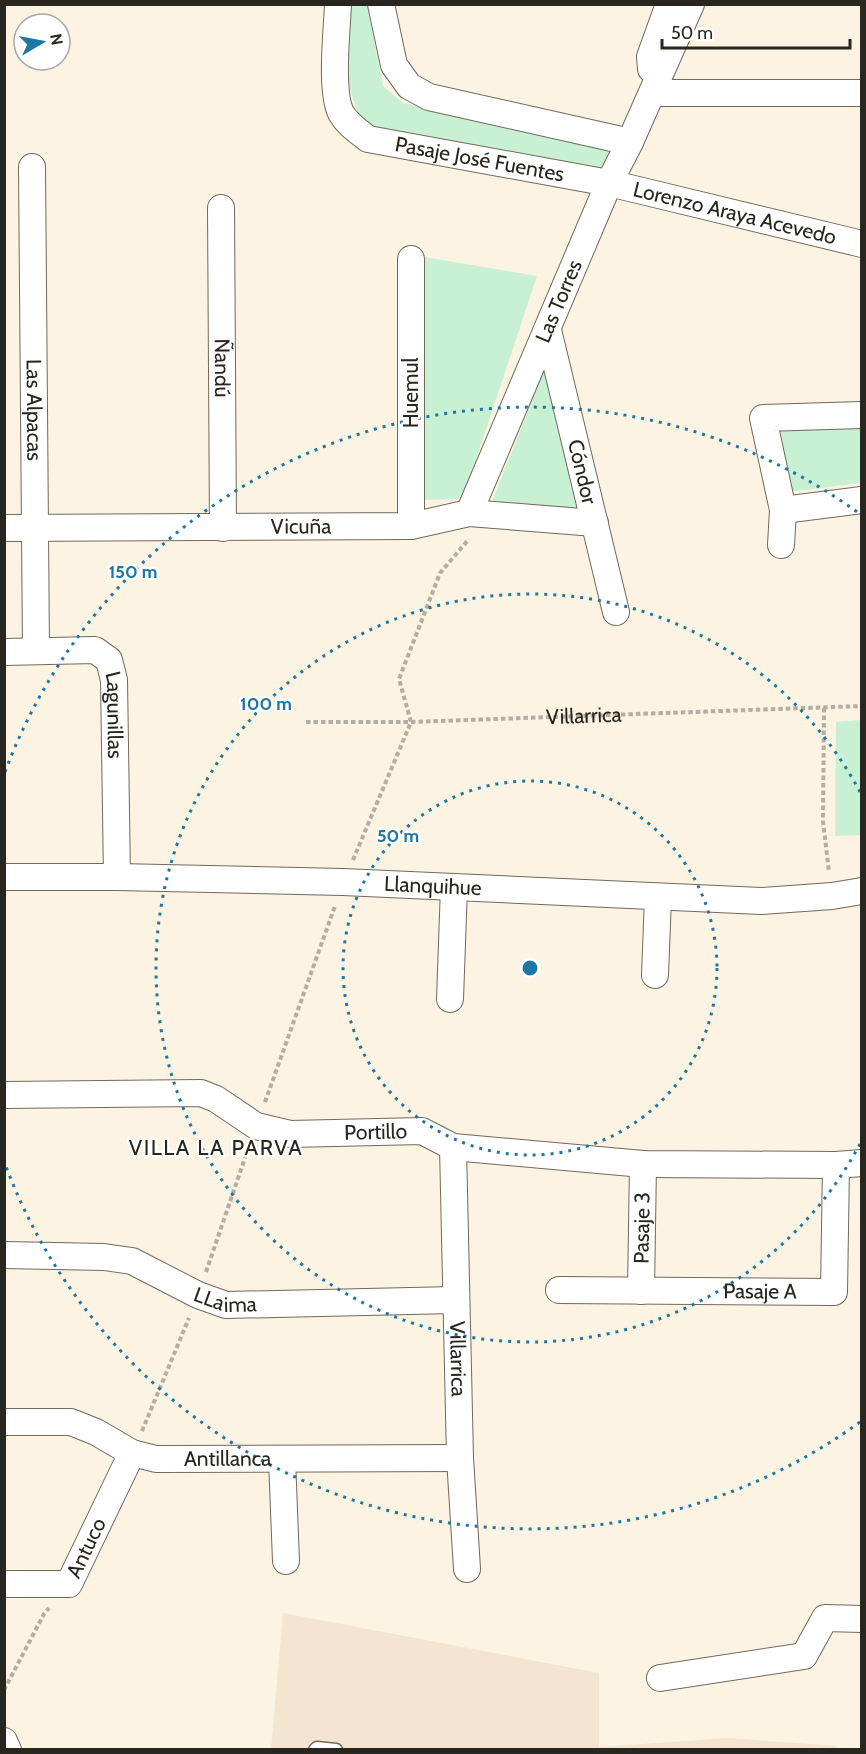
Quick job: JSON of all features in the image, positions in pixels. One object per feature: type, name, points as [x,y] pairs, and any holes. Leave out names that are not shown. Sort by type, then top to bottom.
[{"type":"street","name":"Pasaje José Fuentes","points":[[338,4],[335,78],[340,112],[352,127],[368,139],[609,183]]},
{"type":"street","points":[[381,4],[394,65],[409,86],[429,97],[630,142]]},
{"type":"street","name":"Las Torres","points":[[652,93],[650,57],[669,4]]},
{"type":"street","name":"Las Torres","points":[[479,514],[548,330],[609,183],[630,142],[691,4]]},
{"type":"street","points":[[652,93],[861,93]]},
{"type":"street","name":"Las Alpacas","points":[[32,167],[36,651]]},
{"type":"street","name":"Lorenzo Araya Acevedo","points":[[609,183],[861,243]]},
{"type":"street","name":"Ñandú","points":[[221,208],[223,528]]},
{"type":"street","name":"Huemul","points":[[411,260],[411,526]]},
{"type":"street","name":"Cóndor","points":[[548,330],[616,612]]},
{"type":"street","points":[[782,545],[783,510],[763,418],[861,415]]},
{"type":"street","points":[[783,510],[861,500]]},
{"type":"street","name":"Vicuña","points":[[4,528],[411,526],[479,514],[595,523]]},
{"type":"street","name":"Lagunillas","points":[[4,652],[95,650],[109,660],[114,680],[117,877]]},
{"type":"street","name":"Llanquihue","points":[[4,876],[343,882],[760,901],[832,896],[861,891]]},
{"type":"street","points":[[450,999],[454,887]]},
{"type":"street","points":[[655,975],[658,897]]},
{"type":"street","name":"Portillo","points":[[4,1095],[201,1093],[216,1099],[256,1126],[290,1134],[422,1131],[453,1148],[643,1164],[836,1165],[861,1163]]},
{"type":"street","name":"Villarrica","points":[[453,1148],[460,1458],[467,1569]]},
{"type":"street","name":"Pasaje 3","points":[[641,1291],[643,1164]]},
{"type":"street","name":"Pasaje A","points":[[559,1290],[834,1292],[836,1165]]},
{"type":"street","name":"LLaima","points":[[4,1255],[104,1257],[132,1261],[198,1295],[226,1305],[455,1300]]},
{"type":"street","name":"Antillanca","points":[[4,1422],[71,1422],[96,1432],[132,1453],[156,1459],[460,1458]]},
{"type":"street","name":"Antuco","points":[[4,1584],[69,1584],[132,1453]]},
{"type":"street","points":[[282,1459],[286,1561]]},
{"type":"street","points":[[660,1678],[804,1656],[825,1618],[861,1619]]},
{"type":"street","points":[[4,1741],[8,1749]]},
{"type":"lane","points":[[315,1749],[336,1749]]},
{"type":"path","points":[[132,1453],[198,1295],[343,882],[411,722],[399,679],[440,573],[479,514]]},
{"type":"path","name":"Villarrica","points":[[306,722],[411,722],[861,706]]},
{"type":"path","points":[[824,708],[823,821],[832,896]]},
{"type":"path","points":[[4,1690],[44,1614],[69,1584]]},
{"type":"shaded area","points":[[283,1613],[599,1673],[599,1747],[728,1738],[837,1746],[835,1750],[271,1750]]},
{"type":"green space","points":[[351,5],[367,5],[383,86],[403,103],[611,146],[606,174],[373,127],[358,113],[348,83]]},
{"type":"green space","points":[[425,257],[537,276],[463,499],[420,500]]},
{"type":"green space","points":[[545,368],[583,507],[489,509]]},
{"type":"green space","points":[[774,423],[861,423],[861,483],[788,492]]},
{"type":"green space","points":[[861,720],[861,835],[835,836],[836,722]]},
{"type":"district","name":"VILLA LA PARVA","points":[[216,1147]]}]
